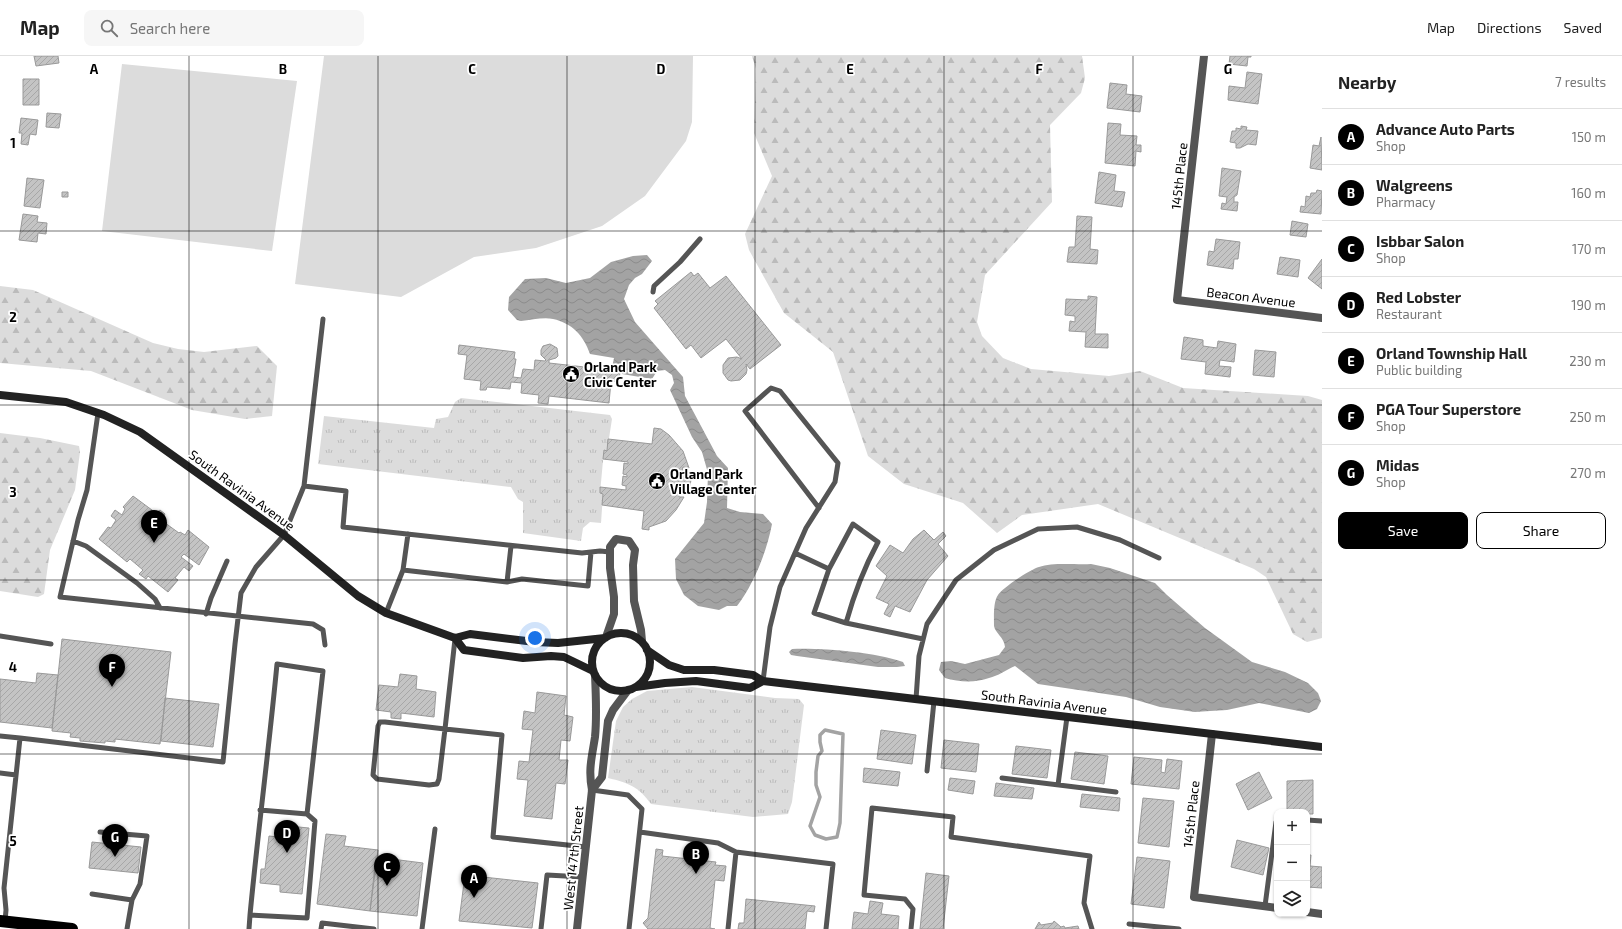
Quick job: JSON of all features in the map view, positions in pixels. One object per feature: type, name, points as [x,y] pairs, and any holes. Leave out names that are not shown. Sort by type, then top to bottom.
[{"type":"highway","points":[[2,921],[72,929]]},
{"type":"street","name":"145th Place","points":[[1177,300],[1204,56]]},
{"type":"street","name":"Beacon Avenue","points":[[1177,300],[1322,318]]},
{"type":"street","name":"South Ravinia Avenue","points":[[0,395],[66,402],[98,413],[140,432],[284,535],[358,596],[386,613],[455,638],[464,650],[523,658],[551,656],[564,657],[594,673]]},
{"type":"street","points":[[616,539],[629,541],[635,550],[633,565],[634,600],[642,641],[650,659],[649,668],[644,679],[632,689],[612,690],[599,682],[594,673],[592,660],[594,652],[598,644],[605,637],[614,614],[610,552],[610,547],[616,539]]},
{"type":"street","points":[[605,637],[624,633],[634,636],[642,641]]},
{"type":"street","name":"South Ravinia Avenue","points":[[455,638],[470,634],[535,642],[558,643],[605,637]]},
{"type":"street","name":"South Ravinia Avenue","points":[[647,650],[669,665],[684,670],[714,670],[753,675],[763,681],[1322,747]]},
{"type":"street","name":"West 147th Street","points":[[577,929],[592,790],[589,776],[595,738],[597,705],[594,673]]},
{"type":"street","name":"South Ravinia Avenue","points":[[632,689],[665,683],[696,682],[750,688],[763,681]]},
{"type":"street","name":"West 147th Street","points":[[592,790],[602,777],[608,721],[612,710],[632,689]]},
{"type":"street","name":"145th Place","points":[[1212,734],[1194,897],[1265,906]]},
{"type":"street","points":[[1265,906],[1274,908]]},
{"type":"street","points":[[1310,912],[1322,914]]},
{"type":"lane","points":[[653,292],[654,286],[680,262],[700,240]]},
{"type":"lane","points":[[0,736],[223,762],[241,593],[256,567],[284,535],[304,486],[323,319]]},
{"type":"lane","points":[[763,681],[770,627],[780,587],[806,528],[819,508],[835,482],[838,463],[780,391],[771,388],[745,411],[819,508]]},
{"type":"lane","points":[[98,413],[87,490],[78,520],[60,598],[313,624],[322,630],[325,645]]},
{"type":"lane","points":[[304,486],[346,491],[342,527],[582,553],[600,551],[610,552]]},
{"type":"lane","points":[[846,623],[852,599],[864,569],[878,542],[853,524],[829,569],[814,613],[846,623],[923,639]]},
{"type":"lane","points":[[916,699],[919,656],[927,624],[956,580],[994,550],[1038,529],[1077,527],[1120,540],[1159,558]]},
{"type":"lane","points":[[386,613],[403,570],[408,534]]},
{"type":"lane","points":[[73,541],[86,546],[137,583],[155,599],[160,608]]},
{"type":"lane","points":[[507,582],[511,546]]},
{"type":"lane","points":[[403,570],[507,582],[522,579],[588,586],[591,552]]},
{"type":"lane","points":[[795,553],[829,569]]},
{"type":"lane","points":[[206,614],[211,598],[227,561]]},
{"type":"lane","points":[[0,636],[51,644]]},
{"type":"lane","points":[[455,638],[445,729],[439,779],[437,784],[429,785],[377,779],[373,775],[378,726],[380,722],[385,722],[445,729],[502,736],[493,837],[586,847]]},
{"type":"lane","points":[[249,929],[260,810],[266,775],[278,664],[323,671],[307,814]]},
{"type":"lane","points":[[927,771],[934,701]]},
{"type":"lane","points":[[1058,785],[1067,717]]},
{"type":"lane","points":[[2,921],[6,910],[2,888],[20,738]]},
{"type":"lane","points":[[0,773],[16,775]]},
{"type":"lane","points":[[1002,778],[1116,792]]},
{"type":"lane","points":[[592,790],[628,795],[642,809],[629,929]]},
{"type":"lane","points":[[911,929],[913,909],[905,899],[864,895],[872,808],[953,817],[951,837],[1090,856],[1084,903],[1092,929]]},
{"type":"lane","points":[[250,916],[307,918],[315,821],[307,814],[260,810]]},
{"type":"lane","points":[[1310,820],[1322,821]]},
{"type":"lane","points":[[422,929],[435,829]]},
{"type":"lane","points":[[100,832],[147,836],[140,884],[132,900],[127,929]]},
{"type":"lane","points":[[640,832],[718,843],[736,852],[833,864],[826,929]]},
{"type":"lane","points":[[1265,906],[1274,837]]},
{"type":"lane","points":[[728,929],[736,852]]},
{"type":"lane","points":[[541,929],[547,875],[583,877]]},
{"type":"lane","points":[[92,894],[132,900]]},
{"type":"lane","points":[[321,929],[322,923],[374,929]]},
{"type":"lane","points":[[1129,924],[1179,929]]},
{"type":"green space","points":[[324,56],[693,56],[692,122],[686,141],[645,196],[602,226],[536,248],[474,257],[401,297],[295,284]]},
{"type":"green space","points":[[752,56],[1082,56],[1085,78],[1081,93],[1050,125],[1052,202],[985,275],[977,322],[982,336],[1003,358],[1031,369],[1109,376],[1140,371],[1183,388],[1308,396],[1322,400],[1322,638],[1307,642],[1293,634],[1266,577],[1254,569],[1098,504],[1022,515],[997,533],[963,503],[904,484],[868,456],[833,352],[784,313],[749,250],[745,234],[772,176],[754,133],[756,69]]},
{"type":"green space","points":[[122,64],[297,81],[272,251],[102,231]]},
{"type":"green space","points":[[0,286],[33,290],[153,343],[178,349],[204,352],[257,346],[277,366],[272,416],[245,419],[192,410],[91,371],[0,363]]},
{"type":"green space","points":[[461,398],[610,415],[612,419],[607,451],[604,450],[600,493],[603,494],[601,523],[590,522],[583,528],[581,541],[523,533],[523,502],[518,499],[511,487],[318,464],[324,416],[434,428],[436,419],[448,417],[455,402]]},
{"type":"green space","points":[[0,433],[40,438],[79,446],[80,452],[75,490],[50,550],[44,594],[38,597],[0,591]]},
{"type":"green space","points":[[692,687],[775,698],[799,699],[804,705],[792,802],[788,814],[753,817],[651,804],[642,793],[633,786],[608,778],[616,721],[623,707],[632,699],[647,691]]},
{"type":"water","points":[[647,255],[652,261],[642,274],[635,278],[629,285],[624,299],[635,322],[683,377],[685,396],[717,456],[728,468],[727,508],[740,512],[763,514],[772,524],[767,545],[759,567],[749,588],[737,606],[727,606],[719,610],[698,606],[684,595],[676,579],[675,559],[704,523],[707,502],[708,473],[702,452],[692,437],[670,390],[674,383],[672,375],[665,370],[657,371],[652,379],[622,374],[621,369],[612,367],[614,358],[590,354],[581,336],[566,324],[549,318],[521,321],[517,320],[508,310],[509,297],[525,279],[546,278],[566,283],[590,278],[611,262],[633,256]]},
{"type":"water","points":[[1091,564],[1110,568],[1155,583],[1205,628],[1252,662],[1285,672],[1308,683],[1318,693],[1321,701],[1317,709],[1309,713],[1259,703],[1227,710],[1195,712],[1160,707],[1126,697],[1038,684],[1015,666],[984,680],[973,681],[961,681],[945,678],[939,670],[941,662],[951,661],[965,664],[999,655],[1005,647],[1003,640],[994,626],[995,602],[998,595],[1017,579],[1035,568],[1045,565]]},
{"type":"water","points":[[792,649],[819,649],[863,653],[903,662],[905,666],[878,667],[797,656],[791,655],[789,652]]},
{"type":"building","points":[[34,56],[58,56],[59,63],[36,66]]},
{"type":"building","points":[[1230,56],[1251,57],[1248,57],[1247,66],[1229,64]]},
{"type":"building","points":[[1247,72],[1262,74],[1258,104],[1228,100],[1229,86],[1245,88]]},
{"type":"building","points":[[23,79],[39,79],[39,105],[23,105]]},
{"type":"building","points":[[1110,83],[1127,85],[1126,94],[1142,96],[1140,112],[1107,108]]},
{"type":"building","points":[[47,113],[61,114],[59,128],[46,127]]},
{"type":"building","points":[[21,118],[38,120],[36,135],[30,134],[28,145],[21,144],[22,133],[19,133]]},
{"type":"building","points":[[1108,123],[1121,124],[1120,135],[1137,136],[1136,145],[1141,145],[1141,152],[1136,151],[1135,166],[1105,163]]},
{"type":"building","points":[[1241,126],[1247,127],[1246,130],[1258,131],[1256,145],[1248,144],[1240,148],[1236,148],[1236,143],[1230,142],[1232,131],[1236,131],[1236,128],[1241,129]]},
{"type":"building","points":[[1321,137],[1322,170],[1310,168],[1313,145],[1319,146]]},
{"type":"building","points":[[1222,168],[1241,171],[1237,195],[1234,197],[1234,202],[1238,202],[1237,211],[1221,209],[1222,203],[1226,204],[1227,197],[1219,196]]},
{"type":"building","points":[[1099,172],[1116,175],[1114,191],[1125,192],[1122,207],[1095,203]]},
{"type":"building","points":[[27,178],[44,180],[40,208],[24,206]]},
{"type":"building","points":[[1317,190],[1322,191],[1321,214],[1300,212],[1301,206],[1305,207],[1306,196],[1310,197],[1311,193],[1316,193]]},
{"type":"building","points":[[62,192],[68,192],[68,197],[62,197]]},
{"type":"building","points":[[23,214],[38,216],[37,222],[47,223],[46,234],[38,233],[37,242],[19,240]]},
{"type":"building","points":[[1077,216],[1092,217],[1090,249],[1098,250],[1097,264],[1067,262],[1069,247],[1075,247]]},
{"type":"building","points":[[1292,221],[1308,224],[1306,237],[1290,235]]},
{"type":"building","points":[[1216,239],[1240,242],[1238,259],[1234,259],[1233,269],[1207,265],[1209,251],[1214,252]]},
{"type":"building","points":[[1280,257],[1300,260],[1298,277],[1277,274]]},
{"type":"building","points":[[1322,259],[1322,289],[1308,278]]},
{"type":"building","points":[[691,272],[694,276],[698,273],[710,288],[726,276],[781,345],[750,369],[746,364],[746,374],[740,380],[728,380],[723,373],[723,365],[728,358],[737,357],[742,359],[726,339],[701,358],[691,345],[686,349],[654,308],[658,304],[655,301]]},
{"type":"building","points":[[1088,296],[1097,297],[1095,334],[1108,334],[1108,348],[1085,347],[1086,332],[1069,331],[1070,321],[1075,322],[1075,316],[1065,315],[1066,299],[1088,300]]},
{"type":"building","points":[[1184,337],[1203,340],[1203,346],[1217,348],[1218,341],[1236,344],[1234,362],[1220,360],[1219,366],[1231,367],[1230,377],[1205,374],[1206,362],[1181,359]]},
{"type":"building","name":"Orland Park Civic Center","points":[[550,344],[557,348],[558,356],[549,360],[549,363],[620,371],[619,382],[611,381],[609,403],[549,396],[548,404],[538,403],[539,395],[521,393],[522,383],[511,382],[510,389],[487,387],[486,390],[480,390],[481,381],[464,379],[467,355],[458,354],[459,345],[515,352],[514,359],[516,359],[513,377],[521,378],[523,369],[534,370],[535,360],[546,360],[541,355],[541,350],[543,346]]},
{"type":"building","points":[[1255,350],[1276,352],[1274,377],[1253,375]]},
{"type":"building","name":"Orland Park Village Center","points":[[654,428],[661,429],[669,435],[683,451],[689,468],[683,467],[682,471],[692,472],[689,494],[679,493],[679,497],[684,497],[676,510],[666,521],[649,527],[649,530],[642,529],[644,511],[602,505],[603,494],[600,493],[600,487],[626,490],[626,486],[622,485],[623,476],[627,477],[627,475],[623,474],[624,463],[628,464],[628,462],[603,459],[604,450],[607,451],[608,439],[652,444]]},
{"type":"building","points":[[133,496],[156,513],[160,510],[165,514],[161,520],[179,533],[180,532],[185,535],[188,530],[209,547],[199,565],[184,554],[181,557],[193,566],[189,571],[184,567],[175,578],[178,580],[168,592],[148,576],[146,579],[139,574],[143,570],[130,559],[127,562],[99,539],[108,527],[111,528],[116,520],[111,516],[115,510],[122,515],[125,509],[123,507]]},
{"type":"building","points":[[924,530],[934,540],[943,532],[946,536],[938,544],[948,556],[927,580],[910,612],[895,606],[890,617],[884,614],[889,604],[876,598],[887,576],[876,566],[890,545],[903,553],[913,539]]},
{"type":"building","points":[[62,639],[171,652],[160,744],[115,739],[115,742],[105,741],[105,743],[80,741],[80,738],[70,737],[71,733],[52,731]]},
{"type":"building","points":[[37,673],[58,675],[52,728],[0,722],[0,679],[36,683]]},
{"type":"building","points":[[400,674],[417,676],[416,689],[436,692],[434,717],[401,713],[401,719],[391,718],[391,712],[376,710],[379,685],[398,687]]},
{"type":"building","points":[[537,692],[566,696],[564,715],[573,717],[570,741],[561,740],[559,760],[568,760],[565,784],[556,783],[552,819],[524,816],[528,780],[517,779],[519,761],[529,762],[533,730],[522,729],[524,711],[535,713]]},
{"type":"building","points":[[165,698],[219,704],[213,747],[161,741]]},
{"type":"building","points":[[881,730],[916,735],[912,764],[877,759]]},
{"type":"building","points":[[944,740],[979,744],[976,772],[941,768]]},
{"type":"building","points":[[1016,746],[1051,750],[1047,778],[1012,774]]},
{"type":"building","points":[[1075,752],[1108,756],[1104,784],[1071,779]]},
{"type":"building","points":[[1134,757],[1162,760],[1161,772],[1165,773],[1167,759],[1182,761],[1179,789],[1131,784]]},
{"type":"building","points":[[864,768],[900,772],[898,786],[863,782]]},
{"type":"building","points":[[1259,772],[1272,798],[1248,810],[1236,784]]},
{"type":"building","points":[[950,778],[975,781],[973,794],[948,790]]},
{"type":"building","points":[[1313,780],[1313,814],[1310,814],[1310,809],[1287,809],[1287,781]]},
{"type":"building","points":[[996,783],[1034,788],[1032,799],[994,796]]},
{"type":"building","points":[[1082,794],[1120,798],[1119,811],[1080,807]]},
{"type":"building","points":[[1143,798],[1174,801],[1169,847],[1138,843]]},
{"type":"building","points":[[288,826],[309,828],[302,894],[280,892],[280,885],[260,883],[261,869],[265,869],[269,836],[287,838]]},
{"type":"building","points":[[326,834],[346,836],[344,846],[378,850],[370,911],[317,904]]},
{"type":"building","points":[[1237,840],[1269,848],[1263,875],[1231,867]]},
{"type":"building","points":[[92,842],[141,847],[138,873],[89,868]]},
{"type":"building","points":[[656,849],[663,850],[662,856],[716,862],[715,865],[726,866],[724,881],[715,880],[710,928],[715,929],[648,929],[643,923],[648,918]]},
{"type":"building","points":[[376,857],[423,863],[417,916],[370,911]]},
{"type":"building","points":[[1137,857],[1170,861],[1164,908],[1131,904]]},
{"type":"building","points":[[1310,866],[1322,867],[1322,888],[1310,887]]},
{"type":"building","points":[[926,873],[949,876],[943,929],[920,929]]},
{"type":"building","points":[[465,875],[538,883],[532,928],[459,921]]},
{"type":"building","points":[[746,899],[815,906],[814,912],[807,911],[805,929],[738,929],[739,923],[744,923]]},
{"type":"building","points":[[870,901],[883,903],[881,914],[899,916],[898,929],[852,929],[854,912],[868,914]]},
{"type":"building","points":[[1054,921],[1061,927],[1064,926],[1065,928],[1078,926],[1079,929],[1035,929],[1039,922],[1041,925],[1053,923]]},
{"type":"waterway","points":[[825,730],[843,734],[840,823],[837,837],[826,839],[815,835],[810,826],[820,797],[816,785],[816,772],[818,756],[822,751],[820,735],[825,730]]},
{"type":"place","name":"Orland Park Civic Center","points":[[571,374]]},
{"type":"place","name":"Orland Park Village Center","points":[[657,481]]},
{"type":"place","name":"Orland Township Hall","points":[[154,543]]},
{"type":"place","name":"PGA Tour Superstore","points":[[112,687]]},
{"type":"place","name":"Red Lobster","points":[[287,853]]},
{"type":"place","name":"Midas","points":[[115,857]]},
{"type":"place","name":"Walgreens","points":[[696,874]]},
{"type":"place","name":"Isbbar Salon","points":[[387,886]]},
{"type":"place","name":"Advance Auto Parts","points":[[474,898]]}]
